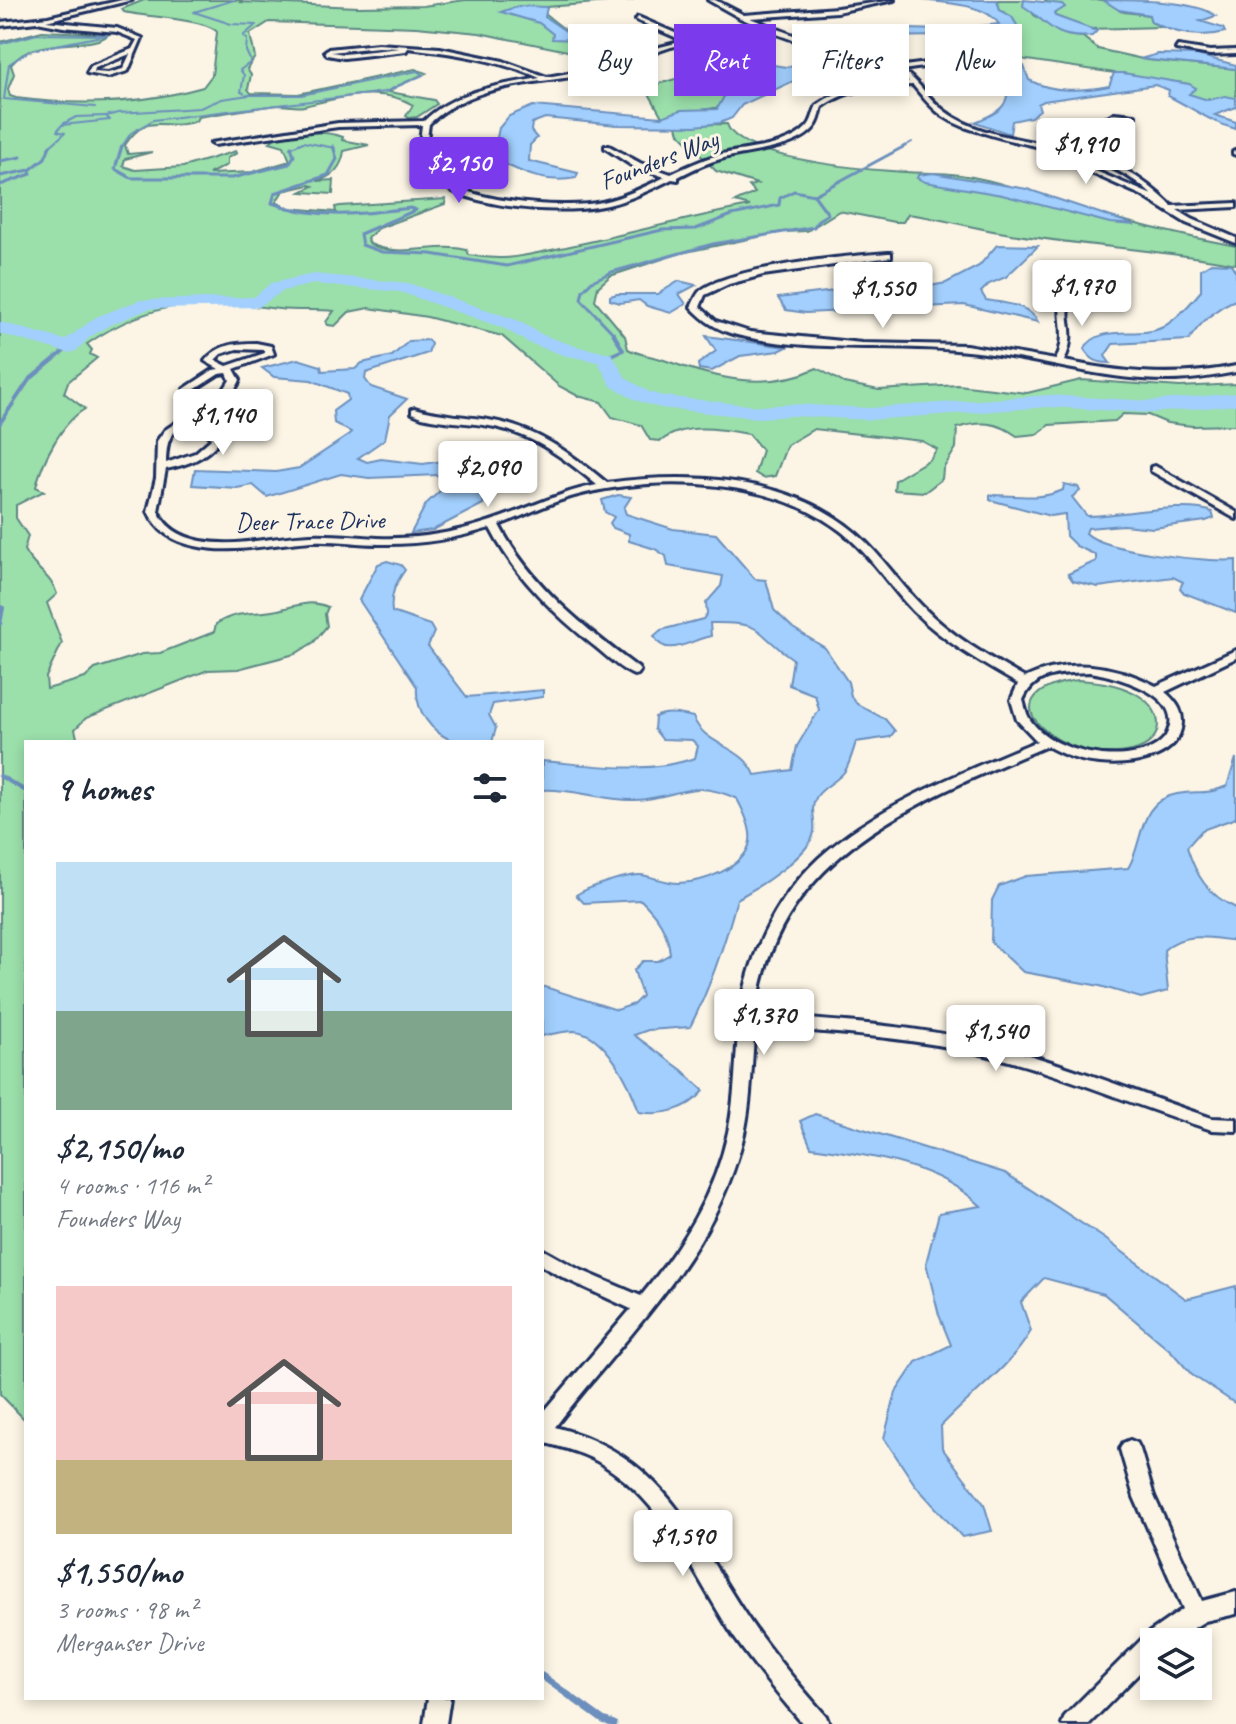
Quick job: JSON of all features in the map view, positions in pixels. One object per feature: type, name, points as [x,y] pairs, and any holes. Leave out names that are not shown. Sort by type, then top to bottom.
[{"type":"street","points":[[2,22],[37,20],[129,0]]},
{"type":"street","points":[[711,0],[758,24]]},
{"type":"street","points":[[742,17],[837,10],[891,0]]},
{"type":"street","points":[[638,19],[674,35]]},
{"type":"street","points":[[37,20],[58,26],[132,34],[140,41],[126,70],[108,75],[89,71],[133,51]]},
{"type":"street","points":[[214,143],[338,125],[426,123],[440,108],[468,96],[615,67],[674,45]]},
{"type":"street","points":[[406,49],[344,56],[329,54],[328,51],[355,46],[406,49],[487,57],[525,68],[549,80]]},
{"type":"street","points":[[1178,48],[1210,53],[1236,52]]},
{"type":"street","points":[[909,78],[917,83],[932,104],[949,117],[1129,186],[1204,228],[1236,241]]},
{"type":"street","name":"Founders Way","points":[[426,123],[427,167],[434,176],[456,188],[511,204],[556,209],[596,205],[675,178],[713,159],[799,136],[815,123],[819,106],[836,95],[867,87],[917,83]]},
{"type":"street","points":[[1061,149],[1100,125]]},
{"type":"street","points":[[1013,139],[1061,149],[1129,171],[1147,183],[1170,208],[1236,205]]},
{"type":"street","points":[[607,147],[637,165],[675,178]]},
{"type":"street","points":[[888,255],[840,257],[721,282],[701,294],[696,302],[697,309],[704,318],[719,326],[755,335],[868,346],[966,348],[1107,374],[1152,378],[1203,375],[1236,369]]},
{"type":"street","points":[[1058,364],[1068,346],[1062,309],[1066,299],[1079,289],[1100,281]]},
{"type":"street","name":"Deer Trace Drive","points":[[195,413],[189,389],[226,369],[265,358],[270,350],[250,346],[216,353],[210,359],[211,363],[226,369],[233,374],[234,387],[164,436],[160,452],[162,467],[152,504],[155,517],[169,532],[192,542],[228,546],[310,538],[402,541],[442,537],[494,525],[545,502],[605,487],[656,482],[731,486],[772,495],[811,509],[853,536],[905,597],[953,640],[1026,684]]},
{"type":"street","points":[[415,411],[438,418],[495,424],[522,431],[559,451],[605,487]]},
{"type":"street","points":[[162,467],[190,461],[209,449],[216,439],[215,434],[201,427],[195,413]]},
{"type":"street","points":[[1155,469],[1236,516]]},
{"type":"street","points":[[494,525],[511,556],[559,611],[634,671]]},
{"type":"street","points":[[1156,691],[1236,654]]},
{"type":"street","points":[[1090,668],[1122,674],[1156,691],[1169,703],[1177,722],[1175,733],[1159,749],[1131,758],[1114,760],[1079,755],[1045,742],[1018,715],[1017,697],[1026,684],[1052,671],[1090,668]]},
{"type":"street","points":[[544,1428],[576,1383],[689,1245],[714,1199],[731,1154],[740,1110],[752,990],[770,935],[799,889],[856,834],[895,809],[1045,742]]},
{"type":"street","points":[[747,1020],[917,1036],[972,1046],[1059,1070],[1139,1101],[1212,1124],[1236,1125]]},
{"type":"street","points":[[544,1258],[642,1305]]},
{"type":"street","points":[[544,1431],[599,1448],[646,1485],[663,1505],[743,1630],[818,1724]]},
{"type":"street","points":[[1130,1449],[1144,1497],[1196,1613]]},
{"type":"street","points":[[1171,1628],[1196,1613],[1236,1603]]},
{"type":"street","points":[[1073,1724],[1140,1658]]},
{"type":"street","points":[[435,1724],[439,1700]]},
{"type":"green space","points":[[144,0],[242,0],[240,2],[359,7],[423,6],[465,0],[633,0],[547,7],[545,14],[568,32],[568,51],[479,33],[416,27],[269,22],[250,34],[255,57],[247,69],[251,75],[248,89],[251,93],[298,94],[415,69],[426,73],[389,92],[434,100],[437,104],[417,117],[409,118],[406,116],[413,105],[401,99],[359,95],[301,107],[279,105],[198,117],[196,121],[185,124],[149,125],[133,134],[125,145],[128,154],[152,152],[125,159],[123,166],[135,170],[183,167],[236,151],[227,158],[227,165],[209,174],[252,172],[290,161],[284,146],[270,142],[275,138],[309,133],[343,137],[342,140],[369,145],[344,151],[336,170],[317,181],[334,180],[333,194],[301,192],[313,186],[309,185],[283,191],[276,202],[288,208],[336,212],[335,207],[340,206],[446,199],[445,204],[379,228],[367,238],[370,244],[394,250],[455,248],[467,250],[469,255],[495,258],[529,255],[750,206],[735,202],[755,193],[749,186],[757,184],[716,171],[679,133],[679,125],[727,124],[738,137],[759,148],[821,163],[984,179],[1128,222],[1236,246],[1236,264],[1029,237],[908,214],[903,222],[894,222],[839,211],[807,231],[782,232],[681,253],[610,276],[598,287],[595,300],[625,336],[628,349],[721,377],[759,381],[798,375],[817,368],[844,383],[879,390],[958,385],[1027,393],[1081,380],[1180,387],[1236,384],[1236,425],[1192,426],[1167,423],[1148,415],[1123,414],[1115,421],[1049,425],[1037,434],[1017,436],[995,425],[973,424],[957,428],[956,448],[943,469],[942,479],[925,492],[894,490],[895,480],[930,459],[937,449],[922,441],[814,429],[787,445],[775,476],[763,478],[755,473],[762,450],[749,434],[692,429],[661,441],[650,440],[641,425],[612,417],[601,402],[578,396],[559,386],[502,336],[427,317],[369,308],[349,312],[335,326],[326,322],[334,311],[202,304],[179,306],[134,318],[87,344],[92,350],[90,354],[97,358],[68,382],[64,393],[85,409],[68,423],[48,454],[36,487],[44,491],[16,505],[16,518],[28,536],[24,550],[51,582],[57,594],[47,603],[62,643],[46,677],[47,689],[85,678],[95,669],[142,654],[160,653],[214,632],[216,624],[239,615],[315,604],[328,607],[325,614],[327,626],[314,642],[295,654],[238,669],[208,670],[86,718],[75,729],[78,740],[24,740],[24,1419],[0,1394],[0,42],[42,31],[109,34],[90,42],[48,46],[22,55],[11,65],[14,74],[8,89],[10,96],[16,98],[110,102],[157,97],[203,87],[212,75],[217,32],[201,24],[124,12],[122,9]]},
{"type":"green space","points":[[997,0],[1024,0],[1034,15],[1067,35],[1083,37],[1098,49],[1147,60],[1236,69],[1236,98],[1199,100],[1189,94],[1189,84],[1022,59],[1022,24],[1012,24],[1012,17],[1000,10]]},
{"type":"green space","points":[[1045,0],[1103,0],[1124,12],[1149,15],[1151,22],[1162,27],[1089,29],[1055,16]]},
{"type":"green space","points":[[674,79],[674,96],[723,96],[723,99],[720,107],[662,117],[650,96],[658,96],[658,84]]},
{"type":"green space","points":[[1078,680],[1117,686],[1147,702],[1154,710],[1158,726],[1151,741],[1132,751],[1106,753],[1080,749],[1041,727],[1032,713],[1033,699],[1048,688]]},
{"type":"water","points":[[923,0],[997,0],[1000,10],[1012,17],[1016,24],[999,24],[975,8]]},
{"type":"water","points":[[1024,0],[1062,4],[1065,7],[1055,16],[1097,31],[1092,36],[1079,37],[1059,32],[1023,6]]},
{"type":"water","points":[[1103,0],[1162,2],[1194,7],[1216,16],[1200,21],[1223,28],[1225,32],[1197,35],[1178,32],[1151,22],[1149,15],[1119,10]]},
{"type":"water","points":[[518,6],[547,7],[545,17],[568,33],[568,40],[552,39],[553,34],[539,23],[501,12]]},
{"type":"water","points":[[909,29],[925,30],[925,36],[909,37]]},
{"type":"water","points":[[1158,54],[1197,55],[1236,65],[1236,69],[1140,59]]},
{"type":"water","points":[[776,65],[792,66],[792,82],[776,89]]},
{"type":"water","points":[[1022,66],[1029,80],[1058,89],[1109,86],[1114,73],[1123,73],[1189,84],[1196,88],[1189,94],[1208,100],[1225,96],[1236,98],[1236,107],[1215,115],[1236,122],[1236,129],[1201,114],[1168,96],[1169,90],[1155,85],[1044,101],[1038,104],[1040,110],[1031,117],[1012,121],[1010,134],[975,122],[998,110],[1007,96],[1022,96]]},
{"type":"water","points":[[724,96],[761,96],[742,105],[732,118],[695,126],[617,125],[545,118],[532,123],[531,131],[537,138],[530,145],[529,161],[578,173],[576,178],[555,180],[536,177],[499,161],[496,142],[499,128],[509,116],[533,106],[662,117],[681,110],[717,109]]},
{"type":"water","points":[[933,173],[1027,189],[1135,225],[1110,223],[1002,195],[917,178],[918,175]]},
{"type":"water","points":[[997,245],[1038,246],[1006,277],[989,284],[981,292],[986,300],[1029,311],[1038,322],[964,305],[806,313],[786,310],[778,298],[882,285],[919,288],[946,283],[979,266]]},
{"type":"water","points":[[1211,263],[1231,264],[1236,272],[1236,300],[1210,316],[1189,340],[1113,344],[1105,356],[1110,363],[1095,360],[1084,349],[1100,336],[1153,331],[1163,327],[1201,291],[1201,269]]},
{"type":"water","points":[[679,281],[696,285],[679,294],[686,304],[671,313],[647,306],[639,300],[620,303],[610,300],[610,296],[617,294],[658,294]]},
{"type":"water","points":[[706,336],[787,347],[779,351],[740,356],[712,371],[699,369],[698,364],[716,351]]},
{"type":"water","points":[[428,340],[431,344],[428,353],[366,373],[365,379],[371,387],[407,399],[390,415],[385,439],[358,458],[367,462],[381,459],[423,464],[449,460],[484,472],[487,479],[483,504],[433,530],[411,533],[426,504],[444,487],[438,475],[369,478],[341,474],[267,497],[253,485],[237,488],[192,485],[195,469],[276,472],[299,468],[351,432],[334,423],[333,411],[348,400],[347,394],[311,380],[274,377],[262,368],[298,359],[321,366],[322,371],[355,369],[362,363],[392,356],[409,341]]},
{"type":"water","points":[[1064,484],[1078,487],[1080,491],[1072,497],[1087,516],[1169,508],[1212,512],[1214,518],[1206,521],[1153,528],[1123,525],[1088,528],[1086,533],[1134,550],[1182,558],[1236,560],[1236,613],[1184,593],[1180,588],[1183,582],[1173,577],[1098,587],[1073,581],[1068,574],[1096,561],[1096,555],[1076,546],[1066,536],[1065,514],[1050,516],[990,500],[990,495],[1045,495],[1063,490]]},
{"type":"water","points":[[618,495],[631,497],[624,508],[626,514],[673,529],[716,534],[755,579],[766,580],[774,610],[793,628],[825,648],[848,682],[851,696],[857,704],[885,719],[895,731],[890,737],[856,742],[845,771],[815,800],[814,832],[804,851],[782,870],[737,899],[717,964],[690,1027],[648,1030],[634,1035],[682,1070],[704,1091],[682,1107],[657,1113],[639,1112],[623,1075],[596,1040],[574,1031],[544,1036],[544,987],[617,1010],[634,1004],[642,996],[634,970],[643,961],[658,961],[670,954],[661,924],[641,900],[584,903],[576,895],[589,888],[635,875],[678,883],[710,877],[732,866],[747,851],[750,841],[748,825],[737,799],[708,790],[685,790],[635,800],[544,790],[544,761],[638,767],[695,758],[698,746],[692,740],[662,739],[654,729],[655,717],[673,714],[693,717],[706,734],[742,758],[755,775],[792,770],[797,746],[819,710],[815,695],[789,685],[793,659],[751,627],[710,623],[711,636],[680,646],[665,647],[659,643],[654,636],[661,630],[703,619],[707,614],[706,603],[721,586],[723,576],[668,566],[666,556],[629,541],[629,534],[613,528],[610,523],[614,517],[605,512],[602,500]]},
{"type":"water","points":[[387,561],[401,565],[405,570],[394,590],[392,612],[430,625],[434,632],[428,646],[467,697],[543,690],[543,697],[493,704],[489,715],[496,728],[493,740],[452,740],[438,732],[422,712],[417,687],[359,600],[378,564]]},
{"type":"water","points":[[1236,758],[1236,818],[1202,830],[1187,847],[1204,884],[1236,908],[1236,941],[1198,937],[1172,944],[1164,950],[1168,991],[1141,998],[1100,986],[1023,972],[991,942],[992,900],[999,886],[1026,876],[1128,868],[1148,814],[1155,805],[1177,794],[1207,792],[1227,786]]},
{"type":"water","points":[[815,1114],[1005,1173],[1104,1238],[1186,1299],[1236,1286],[1236,1404],[1192,1375],[1171,1351],[1104,1294],[1044,1278],[1021,1302],[1031,1331],[1022,1345],[941,1426],[942,1448],[984,1504],[992,1531],[962,1537],[915,1485],[884,1438],[896,1392],[916,1362],[951,1345],[939,1315],[926,1263],[939,1213],[981,1206],[944,1180],[923,1171],[879,1158],[811,1147],[800,1121]]},
{"type":"waterway","points":[[234,0],[194,12],[231,24],[256,25],[243,36],[247,39],[246,51],[251,62],[240,70],[244,75],[241,92],[244,93]]},
{"type":"waterway","points":[[0,44],[37,34],[107,35],[31,50],[9,64],[4,99],[95,107]]},
{"type":"waterway","points":[[106,116],[200,108],[222,99],[249,95],[301,95],[417,71],[423,75],[385,92],[153,120],[131,133],[122,147]]},
{"type":"waterway","points":[[50,146],[65,133],[57,131],[62,125],[110,120],[106,116]]},
{"type":"waterway","points":[[63,124],[76,117],[106,116]]},
{"type":"waterway","points":[[291,147],[303,142],[334,148]]},
{"type":"waterway","points":[[902,148],[912,142]]},
{"type":"waterway","points":[[30,170],[45,158],[50,146]]},
{"type":"waterway","points":[[814,195],[905,146]]},
{"type":"waterway","points":[[122,147],[115,169],[131,178],[232,178],[289,164],[294,156],[291,147]]},
{"type":"waterway","points":[[334,148],[337,159],[328,175],[275,193],[272,203],[323,214],[358,214],[410,208],[416,210],[360,234],[362,245],[382,252],[431,254],[507,266],[662,230],[696,229],[732,215],[779,205],[780,198],[794,191],[814,195]]},
{"type":"waterway","points":[[0,161],[21,157]]},
{"type":"waterway","points":[[0,176],[30,170]]},
{"type":"waterway","points":[[0,185],[31,174],[30,170]]},
{"type":"waterway","points":[[615,335],[581,299],[583,290],[592,281],[612,272],[713,244],[814,227],[818,220],[828,214],[814,195]]},
{"type":"waterway","points":[[0,328],[69,347],[83,333],[103,321],[146,304],[259,302],[277,287],[314,279],[402,287],[510,324],[536,339],[570,351],[605,358],[618,382],[660,402],[759,412],[792,410],[870,414],[1049,401],[1151,407],[1236,399]]},
{"type":"waterway","points":[[605,358],[623,350],[613,333]]},
{"type":"waterway","points":[[0,423],[29,380],[69,347]]},
{"type":"waterway","points":[[0,607],[3,608],[0,624]]},
{"type":"waterway","points":[[0,776],[24,790]]},
{"type":"waterway","points":[[544,1677],[603,1720],[614,1724]]}]
